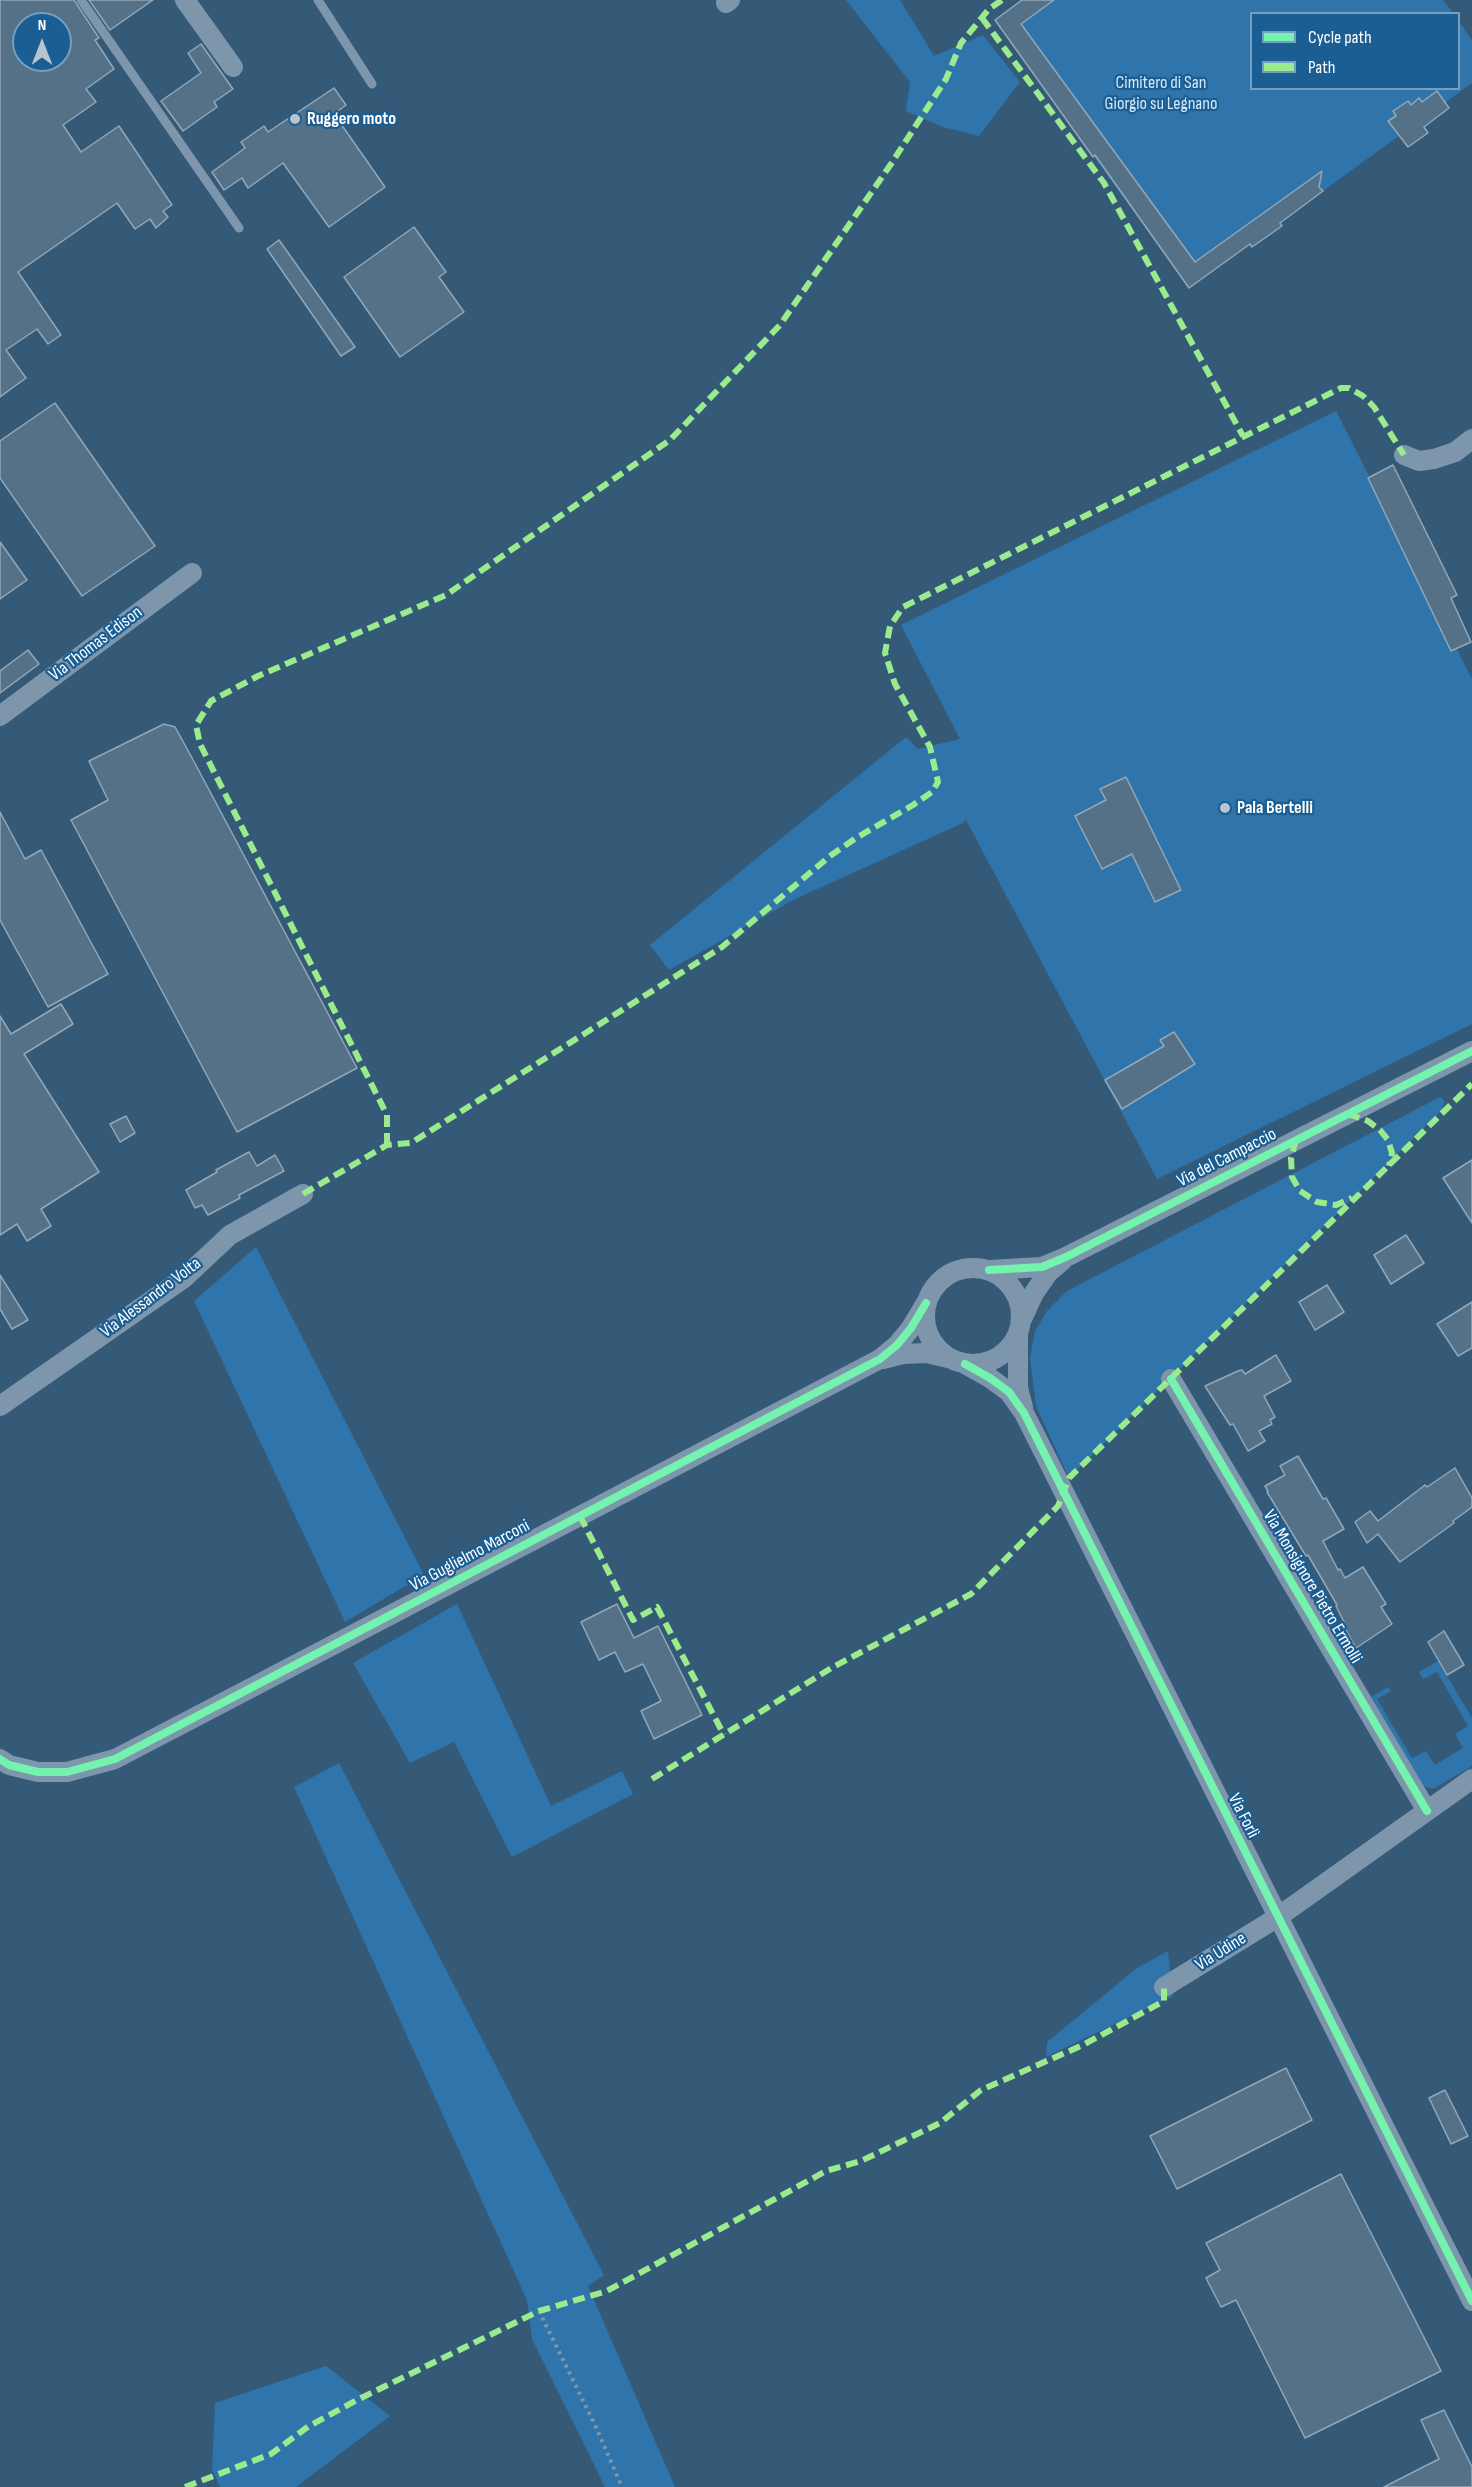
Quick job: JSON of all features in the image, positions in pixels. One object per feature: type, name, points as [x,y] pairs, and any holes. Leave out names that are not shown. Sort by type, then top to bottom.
[{"type":"street","points":[[185,0],[233,67]]},
{"type":"street","points":[[1404,455],[1419,461],[1434,459],[1455,452],[1472,439]]},
{"type":"street","name":"Via Thomas Edison","points":[[0,716],[192,573]]},
{"type":"street","name":"Via del Campaccio","points":[[989,1270],[1042,1267],[1066,1257],[1472,1051]]},
{"type":"street","name":"Via Alessandro Volta","points":[[0,1406],[184,1278],[230,1235],[303,1194]]},
{"type":"street","name":"Via del Campaccio","points":[[1020,1327],[1035,1293],[1048,1273],[1066,1257]]},
{"type":"street","points":[[973,1267],[989,1270],[1003,1277],[1014,1289],[1020,1303],[1020,1327],[1010,1348],[997,1359],[981,1364],[957,1361],[937,1348],[928,1334],[924,1319],[926,1303],[933,1289],[944,1277],[957,1270],[973,1267]]},
{"type":"street","name":"Via Guglielmo Marconi","points":[[0,1759],[9,1765],[38,1772],[68,1772],[115,1759],[880,1359],[897,1346],[926,1303]]},
{"type":"street","name":"Via Forlì","points":[[1020,1327],[1018,1388],[1024,1413]]},
{"type":"street","name":"Via Guglielmo Marconi","points":[[880,1359],[903,1354],[927,1353],[957,1361]]},
{"type":"street","name":"Via Forlì","points":[[957,1361],[990,1378],[1009,1392],[1024,1413],[1472,2301]]},
{"type":"street","name":"Via Monsignore Pietro Ermolli","points":[[1171,1379],[1427,1811]]},
{"type":"street","name":"Via Udine","points":[[1164,1988],[1278,1917],[1472,1779]]},
{"type":"lane","points":[[81,0],[238,228]]},
{"type":"lane","points":[[318,0],[372,84]]},
{"type":"path","points":[[539,2310],[595,2425],[622,2487]]},
{"type":"green space","points":[[846,0],[900,0],[934,56],[983,35],[1020,82],[979,136],[943,127],[906,111],[910,82]]},
{"type":"green space","name":"Cimitero di San Giorgio su Legnano","points":[[1022,0],[1443,0],[1452,12],[1250,12],[1250,90],[1460,90],[1460,22],[1472,40],[1472,83],[1189,288],[995,20]]},
{"type":"green space","name":"Pala Bertelli","points":[[1336,411],[1472,679],[1472,1024],[1157,1179],[966,820],[971,814],[963,823],[793,900],[669,970],[650,945],[906,737],[918,749],[960,739],[901,625]]},
{"type":"green space","points":[[1440,1097],[1444,1100],[1443,1109],[1069,1478],[1036,1406],[1030,1358],[1035,1331],[1047,1311],[1067,1291]]},
{"type":"green space","points":[[256,1247],[424,1575],[345,1622],[194,1301]]},
{"type":"green space","points":[[457,1604],[551,1806],[622,1771],[633,1794],[512,1857],[454,1742],[410,1763],[353,1663]]},
{"type":"green space","points":[[1438,1661],[1472,1718],[1472,1766],[1433,1789],[1423,1786],[1371,1697],[1388,1687],[1391,1691],[1377,1699],[1412,1758],[1426,1751],[1435,1765],[1463,1748],[1455,1734],[1468,1726],[1437,1672],[1423,1679],[1419,1672]]},
{"type":"green space","points":[[339,1763],[604,2275],[588,2286],[675,2487],[605,2487],[532,2339],[527,2300],[294,1787]]},
{"type":"green space","points":[[1168,1951],[1173,1996],[1046,2057],[1047,2042],[1137,1968]]},
{"type":"green space","points":[[326,2366],[390,2416],[296,2487],[220,2487],[212,2470],[215,2403]]},
{"type":"building","points":[[0,0],[74,0],[99,38],[95,40],[114,69],[86,89],[96,102],[63,125],[81,152],[119,126],[172,205],[163,211],[168,217],[156,228],[150,219],[135,229],[117,203],[18,272],[61,335],[48,344],[37,329],[6,350],[26,378],[0,397]]},
{"type":"building","points":[[89,0],[153,0],[110,30]]},
{"type":"building","points":[[1022,0],[1054,0],[1021,24],[1195,262],[1322,171],[1319,187],[1323,191],[1280,223],[1282,226],[1252,247],[1250,244],[1189,288],[1095,155],[1093,157],[995,20]]},
{"type":"building","points":[[201,44],[233,89],[214,102],[217,107],[183,131],[161,101],[201,73],[188,53]]},
{"type":"building","points":[[334,88],[346,105],[334,114],[385,187],[329,227],[283,163],[248,188],[242,178],[224,190],[212,172],[245,148],[241,142],[264,126],[268,132]]},
{"type":"building","points":[[1437,91],[1449,108],[1424,127],[1428,133],[1408,147],[1388,121],[1396,116],[1393,111],[1408,101],[1411,105],[1419,98],[1422,102]]},
{"type":"building","points":[[414,227],[446,272],[439,277],[464,312],[400,357],[344,277]]},
{"type":"building","points":[[279,240],[355,347],[341,356],[267,249]]},
{"type":"building","points":[[55,403],[155,546],[82,596],[0,478],[0,441]]},
{"type":"building","points":[[1393,465],[1457,595],[1451,598],[1471,642],[1451,651],[1368,478]]},
{"type":"building","points":[[0,542],[27,580],[0,599]]},
{"type":"building","points":[[28,650],[39,664],[0,693],[0,671]]},
{"type":"building","points":[[164,724],[175,727],[357,1068],[237,1132],[71,820],[108,800],[89,761]]},
{"type":"building","points":[[1126,777],[1181,890],[1155,902],[1132,854],[1102,869],[1075,816],[1106,800],[1100,789]]},
{"type":"building","points":[[0,812],[25,859],[41,850],[108,974],[48,1007],[0,920]]},
{"type":"building","points":[[61,1004],[73,1024],[24,1054],[99,1172],[41,1209],[51,1226],[27,1241],[17,1224],[0,1235],[0,1016],[11,1034]]},
{"type":"building","points":[[1174,1032],[1195,1064],[1122,1109],[1105,1080],[1164,1046],[1160,1040]]},
{"type":"building","points":[[126,1116],[135,1133],[120,1142],[110,1124]]},
{"type":"building","points":[[249,1152],[257,1166],[275,1155],[284,1171],[208,1215],[202,1205],[195,1208],[186,1190]]},
{"type":"building","points":[[1472,1160],[1472,1223],[1443,1178]]},
{"type":"building","points":[[1406,1235],[1424,1263],[1391,1284],[1374,1255]]},
{"type":"building","points":[[0,1275],[28,1320],[12,1329],[0,1309]]},
{"type":"building","points":[[1327,1285],[1344,1312],[1315,1330],[1299,1302]]},
{"type":"building","points":[[1472,1302],[1472,1348],[1458,1356],[1437,1324]]},
{"type":"building","points":[[1276,1355],[1291,1381],[1264,1396],[1275,1417],[1270,1420],[1272,1424],[1259,1431],[1265,1441],[1248,1451],[1233,1424],[1230,1425],[1205,1386],[1238,1371],[1242,1370],[1245,1374]]},
{"type":"building","points":[[1298,1456],[1344,1529],[1323,1541],[1338,1570],[1340,1569],[1345,1578],[1363,1567],[1386,1604],[1381,1607],[1392,1624],[1356,1648],[1342,1623],[1344,1622],[1337,1605],[1265,1486],[1285,1475],[1280,1466]]},
{"type":"building","points":[[1455,1468],[1472,1498],[1472,1507],[1453,1521],[1454,1523],[1400,1562],[1378,1534],[1367,1543],[1355,1522],[1370,1511],[1378,1521],[1425,1485],[1427,1487]]},
{"type":"building","points":[[617,1604],[634,1638],[658,1626],[702,1715],[654,1739],[641,1711],[661,1701],[643,1664],[625,1672],[615,1652],[599,1660],[581,1622]]},
{"type":"building","points":[[1444,1631],[1464,1665],[1447,1675],[1428,1642]]},
{"type":"building","points":[[1286,2068],[1312,2120],[1177,2189],[1150,2136]]},
{"type":"building","points":[[1445,2090],[1468,2136],[1451,2144],[1429,2098]]},
{"type":"building","points":[[1341,2174],[1441,2371],[1305,2438],[1236,2300],[1221,2307],[1206,2278],[1220,2270],[1206,2243]]},
{"type":"building","points":[[1444,2410],[1472,2467],[1472,2487],[1384,2487],[1439,2459],[1421,2420]]},
{"type":"marked path","points":[[387,1145],[387,1115],[200,744],[196,725],[211,701],[258,676],[446,595],[670,440],[780,325],[891,164],[946,79],[961,43],[989,9],[1002,0]]},
{"type":"marked path","points":[[982,18],[1104,183],[1243,436]]},
{"type":"marked path","points":[[303,1194],[387,1145],[411,1143],[722,947],[830,856],[932,792],[938,782],[930,747],[895,684],[885,653],[890,626],[903,607],[1341,388],[1349,388],[1363,396],[1374,407],[1404,455]]},
{"type":"marked path","points":[[652,1779],[833,1667],[971,1594],[1058,1506],[1069,1478],[1472,1084]]},
{"type":"marked path","points":[[1348,1114],[1368,1121],[1388,1140],[1392,1153],[1389,1166]]},
{"type":"marked path","points":[[1296,1140],[1291,1158],[1292,1177],[1300,1191],[1317,1202],[1336,1205],[1352,1198]]},
{"type":"marked path","points":[[580,1516],[633,1620],[657,1607],[724,1735]]},
{"type":"marked path","points":[[185,2487],[271,2454],[309,2426],[359,2399],[539,2311],[607,2291],[826,2171],[861,2161],[940,2123],[981,2090],[1083,2045],[1164,2001],[1164,1987]]},
{"type":"cycle path","points":[[989,1270],[1042,1267],[1066,1257],[1472,1051]]},
{"type":"cycle path","points":[[0,1759],[9,1765],[38,1772],[67,1772],[115,1759],[880,1359],[897,1345],[911,1328],[926,1303]]},
{"type":"cycle path","points":[[965,1364],[1009,1392],[1024,1413],[1472,2301]]},
{"type":"cycle path","points":[[1171,1379],[1427,1811]]},
{"type":"place","name":"Ruggero moto","points":[[295,119]]},
{"type":"place","name":"Pala Bertelli","points":[[1225,808]]}]
